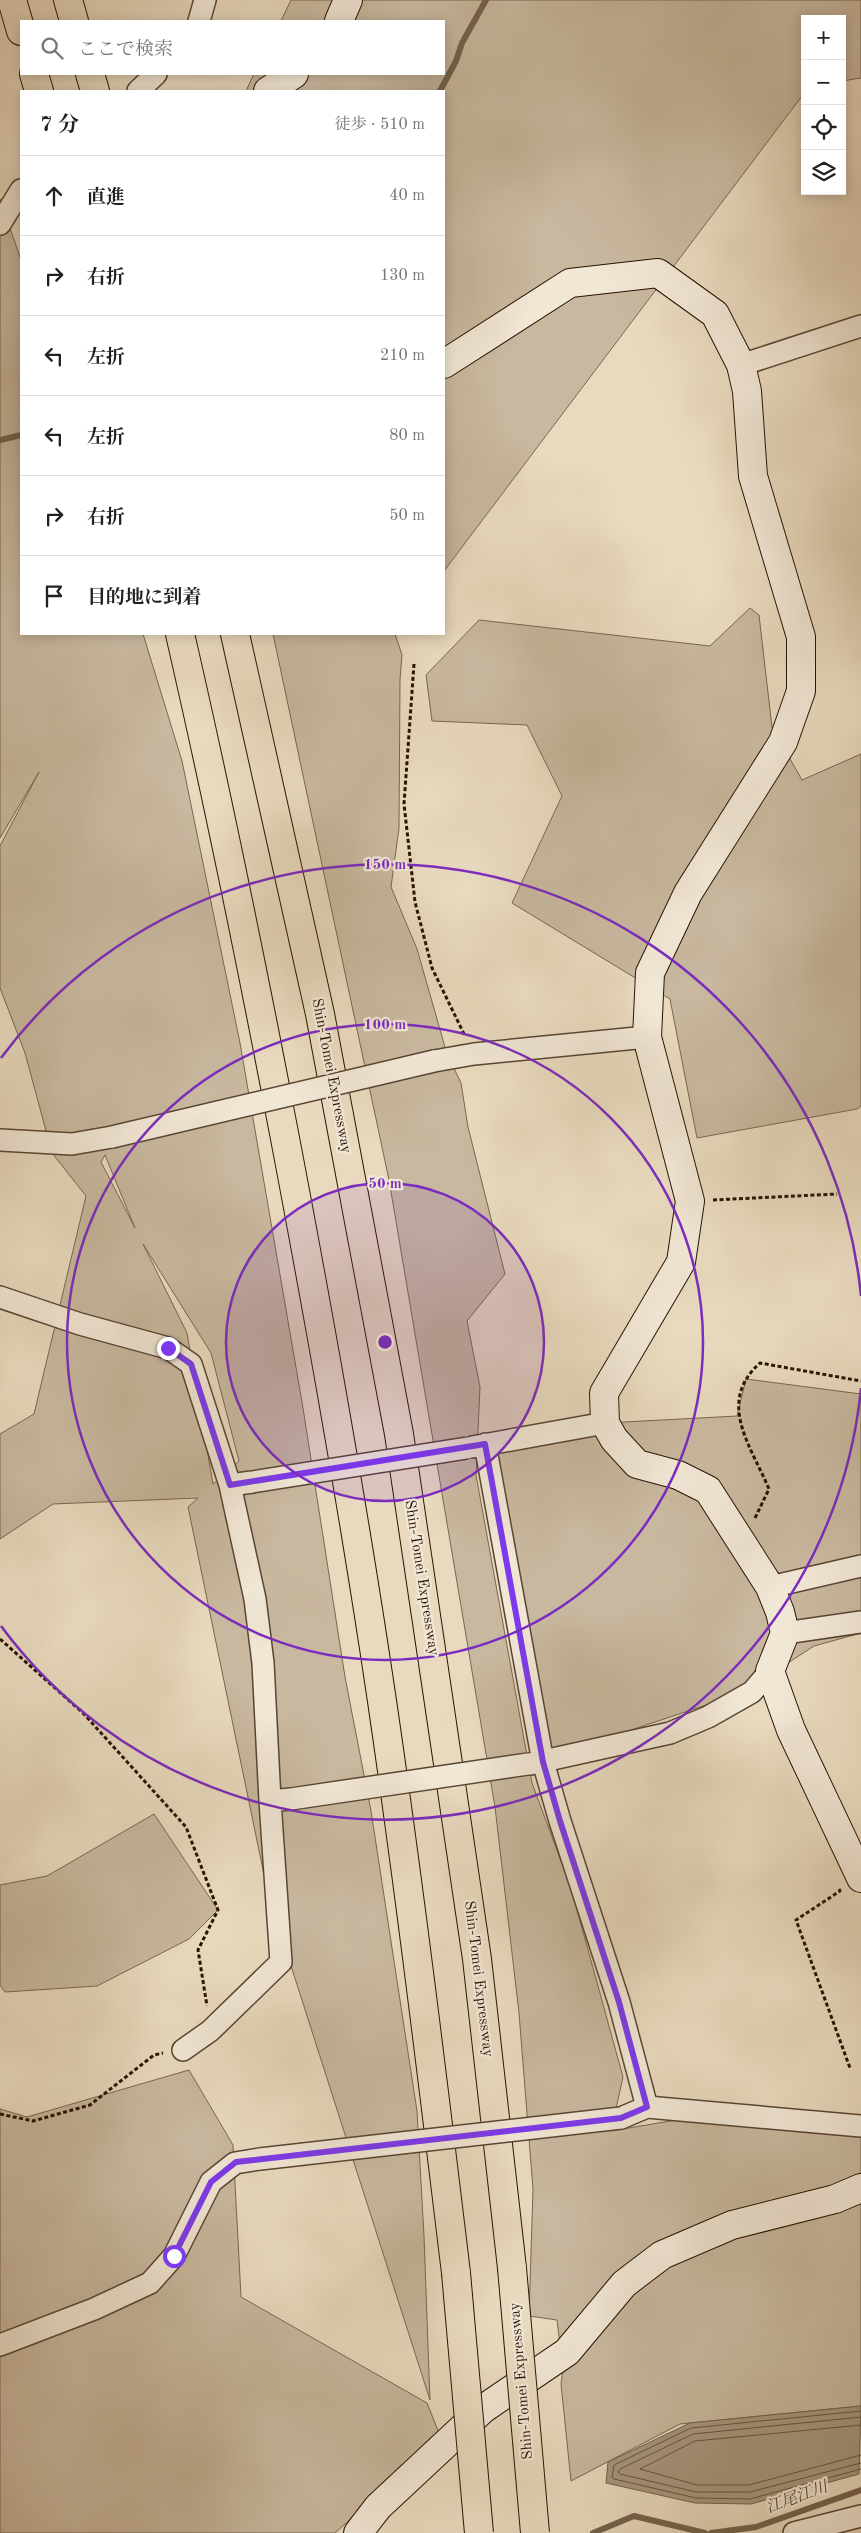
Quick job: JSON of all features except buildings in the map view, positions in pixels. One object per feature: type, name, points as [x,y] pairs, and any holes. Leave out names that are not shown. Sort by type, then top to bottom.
[{"type":"highway","points":[[12,0],[20,28]]},
{"type":"highway","points":[[68,0],[74,20]]},
{"type":"highway","points":[[34,75],[39,90]]},
{"type":"highway","points":[[90,75],[95,90]]},
{"type":"highway","points":[[180,635],[214,784],[265,1034],[338,1431],[382,1700],[424,2007],[456,2273],[479,2533]]},
{"type":"highway","name":"Shin-Tomei Expressway","points":[[235,635],[322,1024],[399,1434],[477,1959],[512,2268],[535,2533]]},
{"type":"street","points":[[199,20],[205,0]]},
{"type":"street","points":[[339,20],[348,0]]},
{"type":"street","points":[[139,90],[155,75]]},
{"type":"street","points":[[270,90],[292,75]]},
{"type":"street","points":[[0,224],[20,192]]},
{"type":"street","points":[[270,1801],[535,1763],[670,1733],[708,1717],[752,1692],[770,1671],[785,1633],[780,1612],[770,1586],[708,1490],[678,1475],[637,1464],[614,1440],[605,1423],[604,1393],[680,1262],[690,1201],[647,1037],[650,973],[688,893],[783,742],[801,691],[801,637],[753,476],[747,391],[741,365],[714,314],[658,273],[570,283],[445,363]]},
{"type":"street","points":[[741,365],[861,326]]},
{"type":"street","points":[[0,1140],[72,1144],[112,1137],[434,1061],[474,1054],[647,1037]]},
{"type":"street","points":[[0,1297],[80,1324],[168,1348],[191,1364],[230,1485],[255,1599],[263,1663],[281,1962],[210,2031],[183,2050]]},
{"type":"street","points":[[230,1485],[476,1446],[605,1423]]},
{"type":"street","points":[[476,1446],[535,1763],[560,1821],[619,2002],[647,2107]]},
{"type":"street","points":[[770,1586],[861,1566]]},
{"type":"street","points":[[785,1633],[861,1622]]},
{"type":"street","points":[[770,1671],[848,1880]]},
{"type":"street","points":[[0,2345],[94,2309],[150,2283],[174,2256],[211,2182],[236,2162],[621,2118],[647,2107],[861,2126]]},
{"type":"street","points":[[358,2533],[378,2507],[483,2409],[567,2352],[624,2284],[662,2255],[732,2225],[835,2199],[861,2188]]},
{"type":"street","points":[[794,2533],[861,2516]]},
{"type":"path","points":[[414,664],[404,804],[416,902],[432,968],[474,1054]]},
{"type":"path","points":[[690,1201],[837,1194]]},
{"type":"path","points":[[742,1542],[769,1488],[737,1416],[740,1388],[750,1372],[760,1363],[861,1381]]},
{"type":"path","points":[[0,1639],[83,1713],[186,1827],[218,1910],[198,1950],[210,2031]]},
{"type":"path","points":[[848,1880],[840,1891],[796,1920],[850,2068]]},
{"type":"path","points":[[0,2114],[33,2121],[84,2108],[105,2094],[154,2055],[183,2050]]},
{"type":"shaded area","points":[[291,0],[861,0],[861,78],[846,80],[846,15],[801,15],[801,97],[445,570],[445,90],[246,90],[254,75],[445,75],[445,20],[281,20]]},
{"type":"shaded area","points":[[0,199],[20,257],[20,635],[143,635],[182,761],[240,1043],[303,1408],[345,1677],[371,1811],[417,2111],[430,2400],[268,1894],[188,1507],[198,1498],[53,1504],[0,1539],[0,1434],[34,1414],[86,1196],[52,1153],[25,1053],[0,988],[0,846],[39,772],[0,838]],"holes":[[[105,1155],[135,1228],[101,1162]],[[143,1244],[211,1353],[239,1461],[213,1484],[187,1333]]]},
{"type":"shaded area","points":[[750,608],[759,615],[772,727],[802,780],[861,754],[861,1106],[857,1109],[697,1138],[670,999],[512,903],[562,796],[527,725],[432,721],[426,675],[479,620],[710,646]]},
{"type":"shaded area","points":[[273,635],[395,635],[402,655],[400,680],[399,828],[391,887],[417,949],[447,1054],[461,1083],[468,1127],[505,1274],[467,1321],[480,1387],[476,1475],[532,1783],[571,1888],[623,2077],[611,2131],[682,2119],[861,2132],[861,2406],[680,2424],[571,2481],[561,2384],[563,2370],[557,2320],[529,2316],[533,2189],[519,2013],[495,1807],[389,1180]]},
{"type":"shaded area","points":[[746,1379],[861,1394],[861,1633],[814,1646],[742,1693],[550,1757],[485,1444],[605,1423],[737,1416]]},
{"type":"shaded area","points":[[154,1814],[218,1910],[189,1939],[97,1986],[5,1992],[0,1985],[0,1885],[47,1876]]},
{"type":"shaded area","points":[[189,2070],[233,2145],[241,2297],[427,2403],[441,2438],[335,2533],[0,2533],[0,2109],[27,2117]]},
{"type":"water","points":[[861,2406],[859,2474],[751,2504],[695,2503],[606,2483],[608,2462],[690,2423]]},
{"type":"waterway","points":[[441,90],[456,61],[462,43],[486,0]]},
{"type":"waterway","points":[[0,440],[20,435]]},
{"type":"waterway","name":"江尾江川","points":[[711,2533],[756,2527],[861,2490]]},
{"type":"waterway","name":"江尾江川","points":[[593,2533],[634,2516],[705,2533]]},
{"type":"route","points":[[168,1348],[191,1364],[230,1485],[485,1444],[543,1762],[560,1821],[619,2002],[647,2107],[621,2118],[236,2162],[211,2182],[174,2256]]}]
